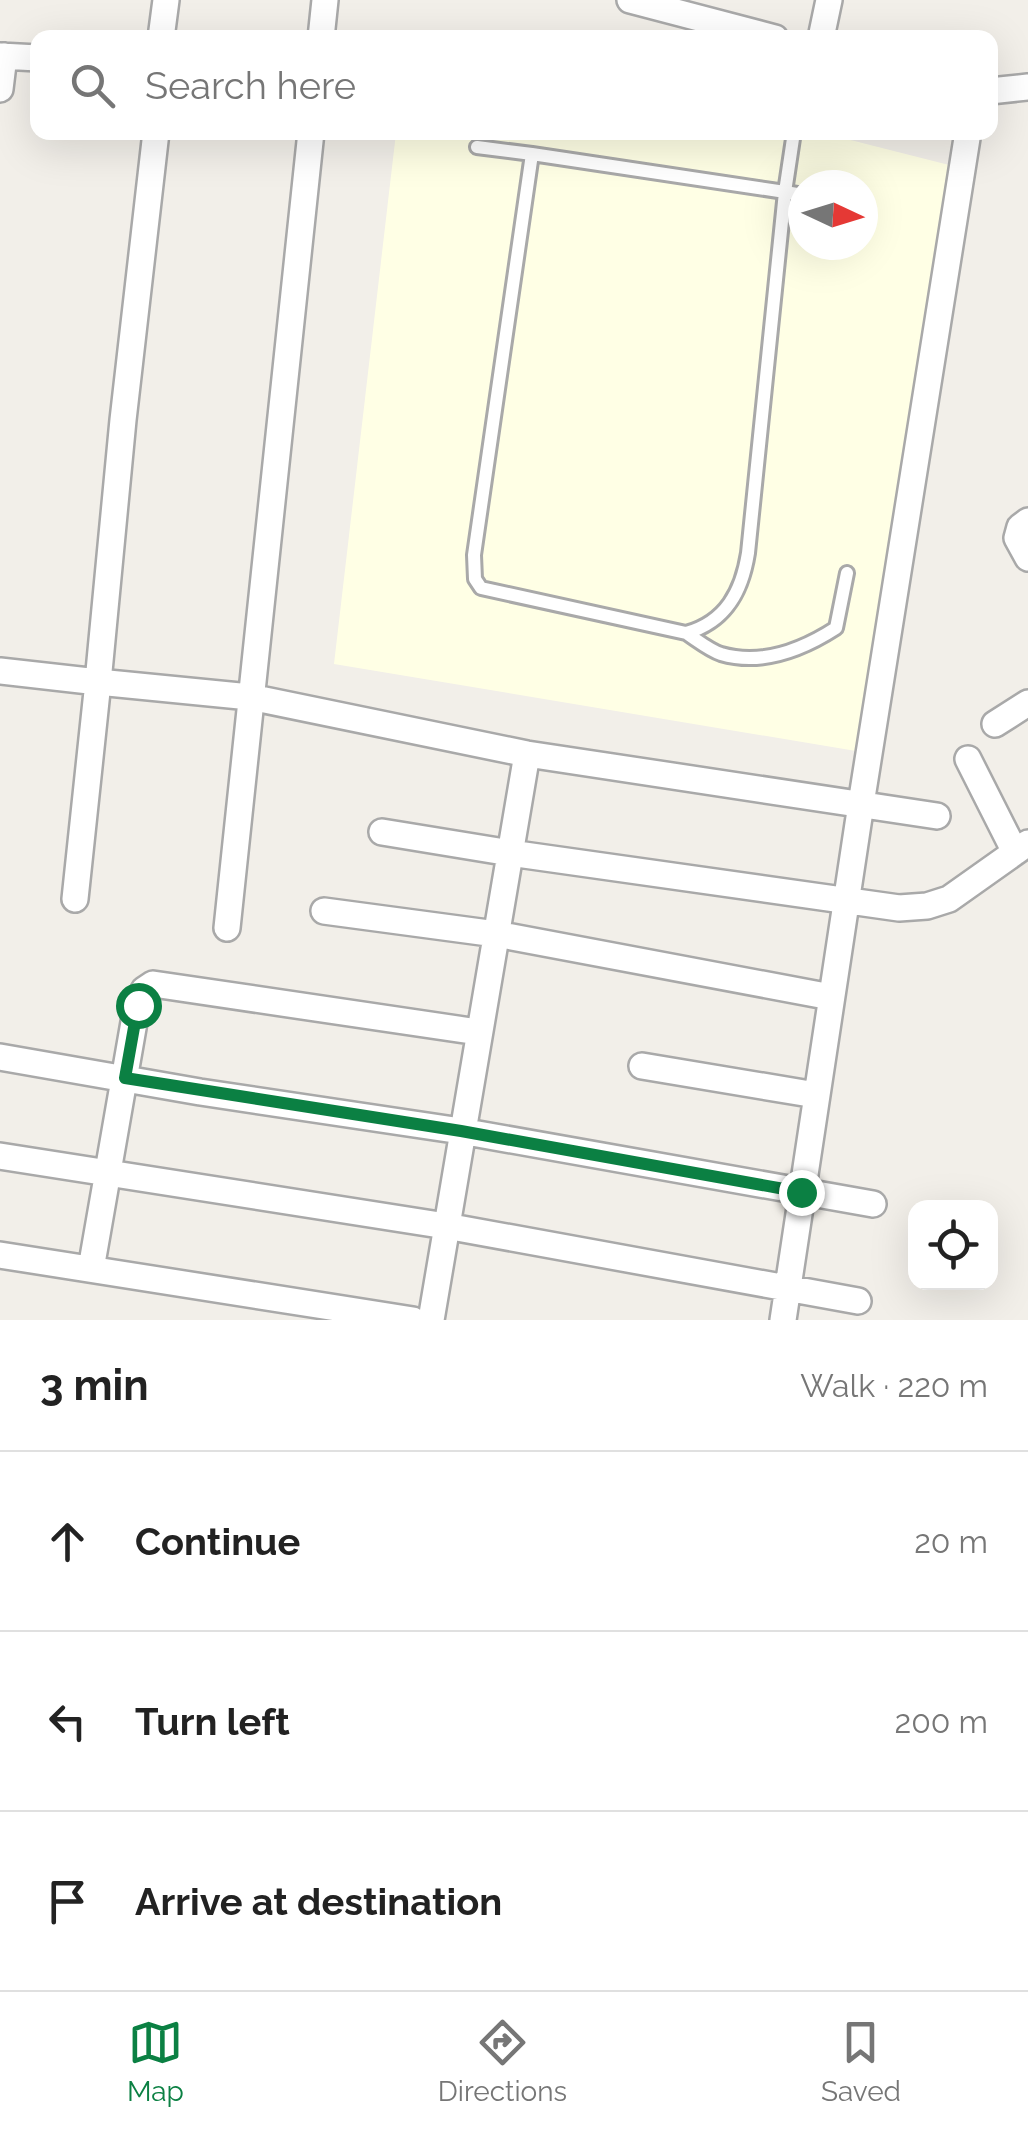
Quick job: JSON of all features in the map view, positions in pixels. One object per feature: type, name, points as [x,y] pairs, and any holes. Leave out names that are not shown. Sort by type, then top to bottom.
[{"type":"street","points":[[162,30],[166,0]]},
{"type":"street","points":[[321,30],[325,0]]},
{"type":"street","points":[[630,0],[744,30]]},
{"type":"street","points":[[823,30],[829,0]]},
{"type":"street","points":[[0,89],[2,56],[30,58]]},
{"type":"street","points":[[998,90],[1028,87]]},
{"type":"street","points":[[75,900],[155,140]]},
{"type":"street","points":[[227,928],[310,140]]},
{"type":"street","points":[[783,1320],[967,140]]},
{"type":"street","points":[[1028,521],[1020,527],[1017,538],[1028,558]]},
{"type":"street","points":[[0,671],[250,698],[527,754],[937,816]]},
{"type":"street","points":[[994,724],[1028,703]]},
{"type":"street","points":[[431,1320],[527,754]]},
{"type":"street","points":[[382,832],[510,854],[899,908],[927,906],[949,899],[1021,848],[968,759]]},
{"type":"street","points":[[324,911],[496,934],[831,997]]},
{"type":"street","points":[[92,1269],[138,1005],[144,990],[154,984],[478,1032]]},
{"type":"street","points":[[0,1056],[461,1131],[874,1204]]},
{"type":"street","points":[[642,1066],[816,1094]]},
{"type":"street","points":[[0,1156],[446,1226],[858,1301]]},
{"type":"street","points":[[0,1254],[413,1320]]},
{"type":"lane","points":[[686,633],[703,628],[716,618],[733,600],[744,580],[793,140]]},
{"type":"lane","points":[[477,147],[788,192]]},
{"type":"lane","points":[[532,154],[474,555],[474,578],[481,588],[686,633],[718,653],[767,658],[809,645],[836,628],[848,574]]},
{"type":"shaded area","points":[[395,140],[851,140],[953,166],[856,751],[334,664]]},
{"type":"route","points":[[138,1005],[125,1078],[461,1131],[801,1192]]}]
